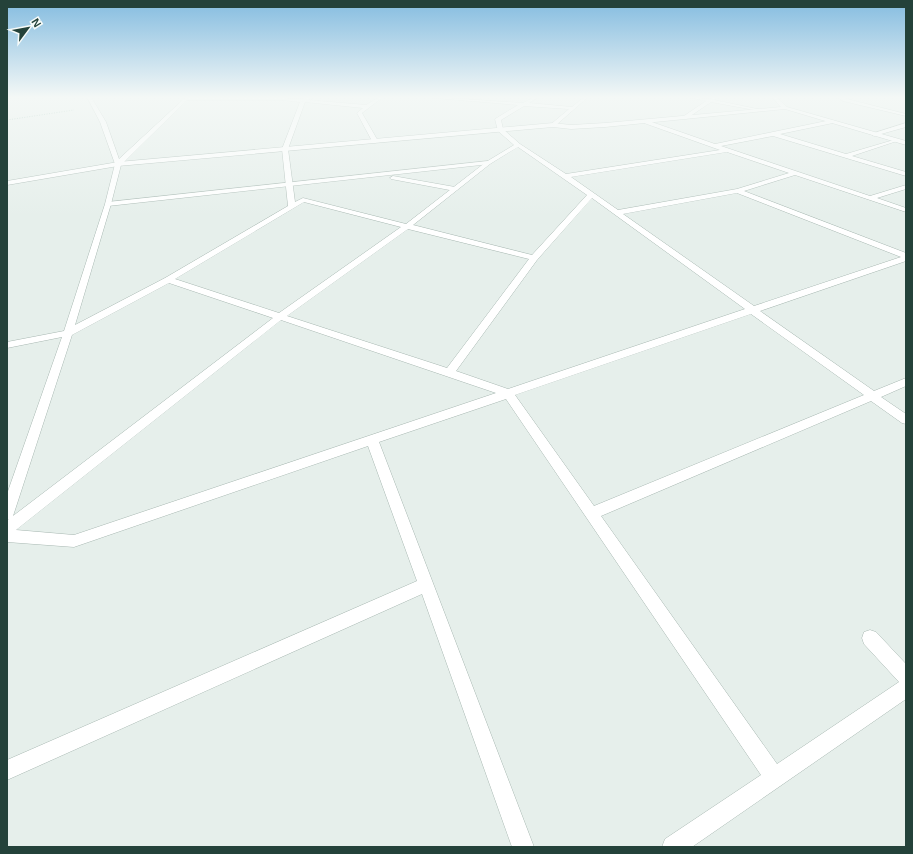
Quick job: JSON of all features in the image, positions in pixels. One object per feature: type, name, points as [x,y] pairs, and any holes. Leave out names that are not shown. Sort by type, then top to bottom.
[{"type":"street","points":[[108,137],[118,164]]},
{"type":"street","points":[[7,514],[68,333],[108,204],[118,164],[146,137]]},
{"type":"street","points":[[289,137],[285,148],[292,207]]},
{"type":"street","points":[[373,137],[375,141]]},
{"type":"street","points":[[7,184],[118,164],[422,137]]},
{"type":"street","points":[[508,137],[906,420]]},
{"type":"street","points":[[688,137],[906,210]]},
{"type":"street","points":[[714,146],[759,137]]},
{"type":"street","points":[[782,137],[906,174]]},
{"type":"street","points":[[884,137],[906,143]]},
{"type":"street","points":[[846,156],[895,140]]},
{"type":"street","points":[[7,529],[281,316],[407,226],[488,163],[518,145]]},
{"type":"street","points":[[565,176],[728,151]]},
{"type":"street","points":[[108,204],[488,163]]},
{"type":"street","points":[[616,213],[738,191],[795,173]]},
{"type":"street","points":[[379,175],[455,189]]},
{"type":"street","points":[[869,198],[906,187]]},
{"type":"street","points":[[738,191],[906,257]]},
{"type":"street","points":[[449,372],[534,258],[591,195]]},
{"type":"street","points":[[7,345],[68,333],[168,280],[303,200],[534,258]]},
{"type":"street","points":[[7,536],[74,541],[753,311],[906,257]]},
{"type":"street","points":[[168,280],[281,316],[508,393],[774,777]]},
{"type":"street","points":[[592,513],[814,419],[906,382]]},
{"type":"street","points":[[372,439],[522,847]]},
{"type":"street","points":[[7,770],[426,585]]},
{"type":"street","points":[[870,638],[906,677]]},
{"type":"street","points":[[673,847],[906,688]]}]
